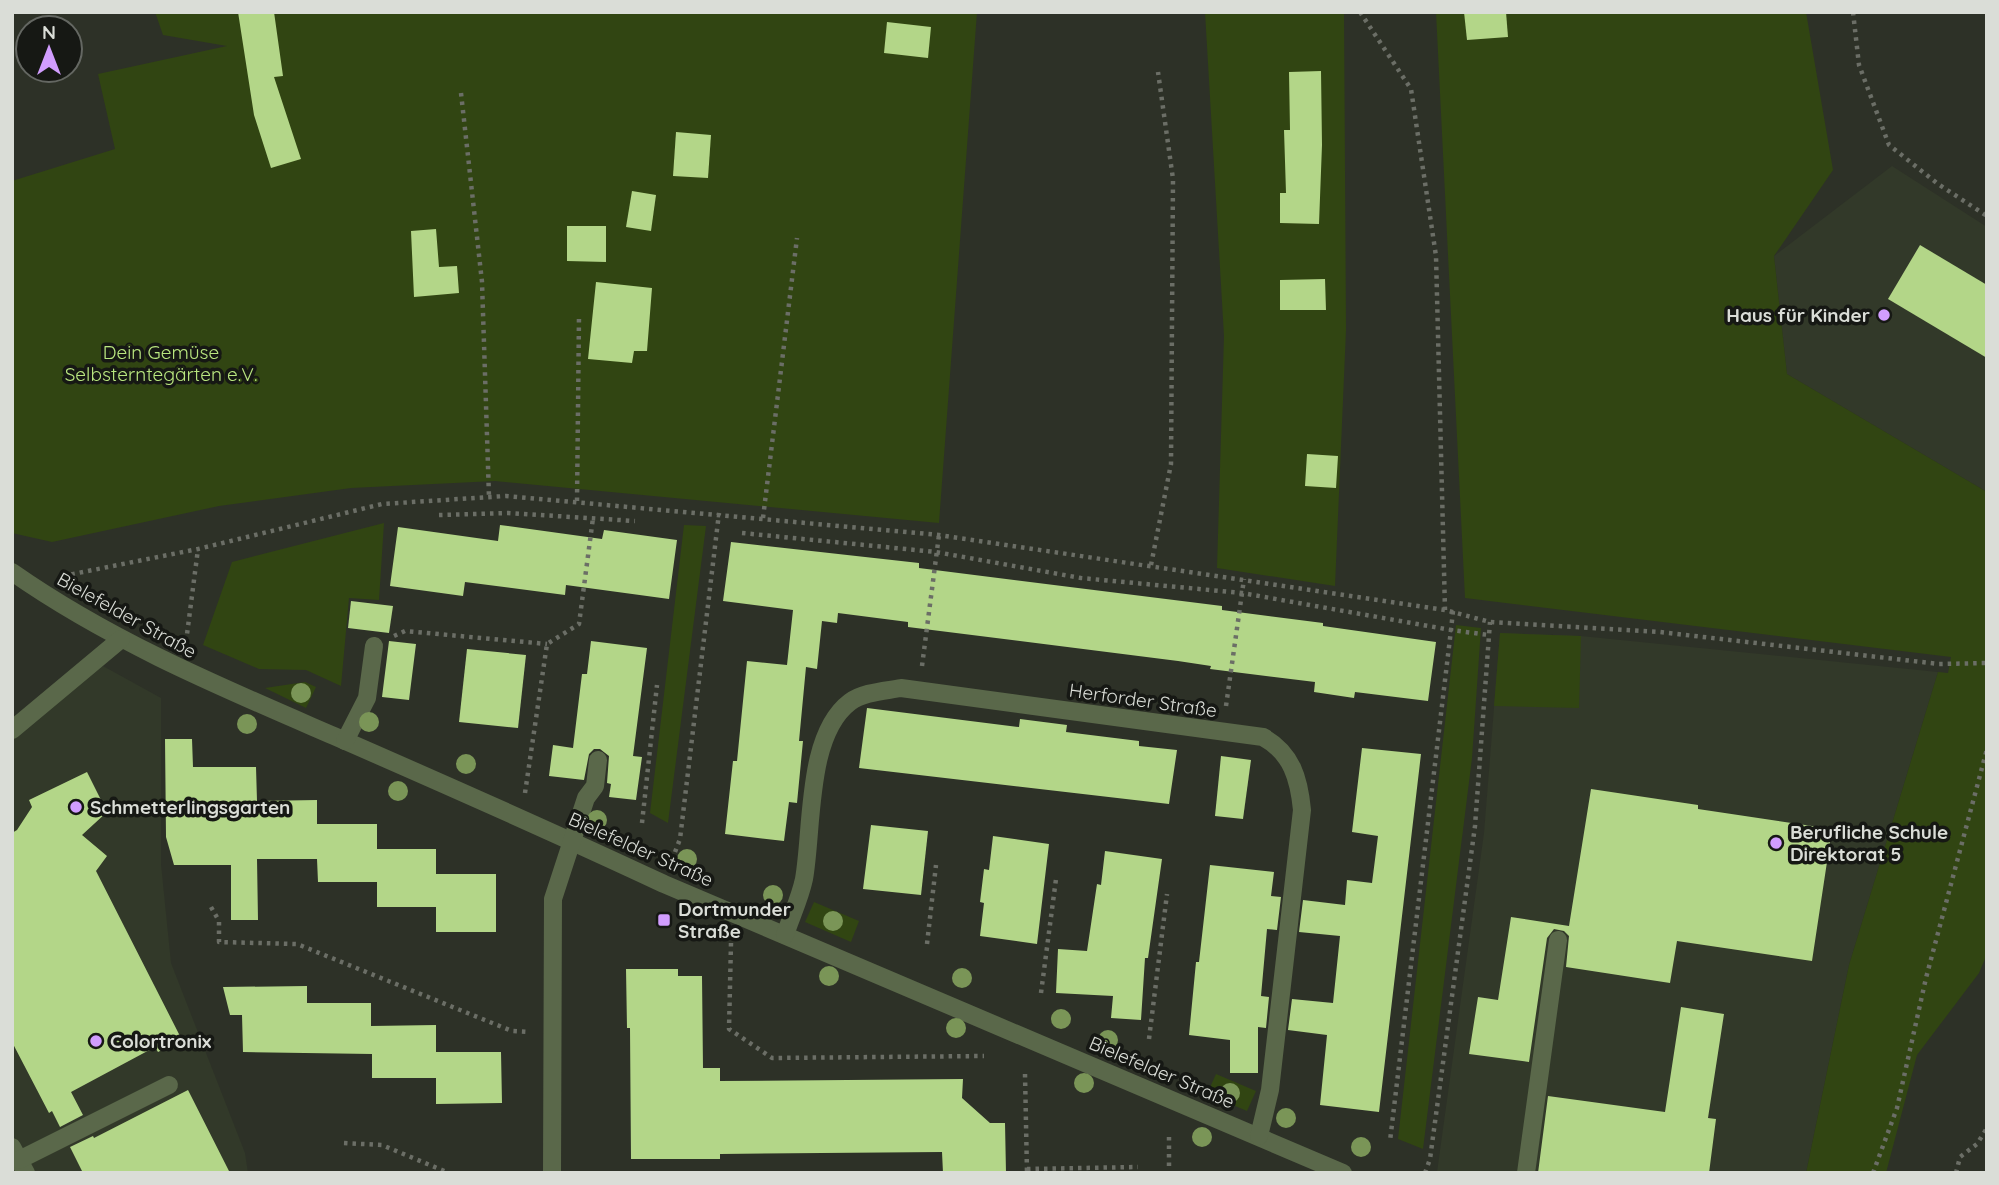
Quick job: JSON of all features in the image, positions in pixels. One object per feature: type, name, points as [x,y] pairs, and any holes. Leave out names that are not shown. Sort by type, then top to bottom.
[{"type":"street","name":"Bielefelder Straße","points":[[12,572],[121,639],[182,670],[574,841],[664,884],[1343,1173]]},
{"type":"street","points":[[12,730],[121,639]]},
{"type":"street","points":[[345,741],[367,698],[374,646]]},
{"type":"street","name":"Herforder Straße","points":[[785,935],[803,881],[819,750],[832,720],[851,701],[876,692],[901,688],[1263,737],[1277,745],[1287,758],[1299,783],[1302,810],[1270,1090],[1259,1136]]},
{"type":"street","points":[[552,1173],[553,899],[586,798],[595,786],[597,760]]},
{"type":"street","points":[[1526,1173],[1558,940]]},
{"type":"street","points":[[19,1160],[169,1085]]},
{"type":"path","points":[[1360,12],[1411,89],[1436,256],[1445,610]]},
{"type":"path","points":[[1853,12],[1859,65],[1889,145],[1938,184],[1987,216]]},
{"type":"path","points":[[1151,565],[1171,464],[1173,179],[1157,72]]},
{"type":"path","points":[[461,93],[482,282],[489,497]]},
{"type":"path","points":[[763,518],[797,238]]},
{"type":"path","points":[[577,501],[579,317]]},
{"type":"path","points":[[28,583],[198,549],[382,504],[506,496],[719,513],[939,535],[1453,611],[1490,622],[1660,632],[1939,664],[1987,663]]},
{"type":"path","points":[[439,515],[508,513],[635,520]]},
{"type":"path","points":[[664,884],[680,839],[719,513]]},
{"type":"path","points":[[374,646],[405,631],[547,644],[579,624],[593,518]]},
{"type":"path","points":[[919,691],[939,535]]},
{"type":"path","points":[[182,670],[198,549]]},
{"type":"path","points":[[1222,732],[1244,579]]},
{"type":"path","points":[[1453,611],[1451,630],[1489,635]]},
{"type":"path","points":[[1425,1173],[1430,1158],[1475,826],[1490,622]]},
{"type":"path","points":[[521,818],[547,644]]},
{"type":"path","points":[[642,823],[657,685]]},
{"type":"path","points":[[1872,1173],[1897,1108],[1926,978],[1987,749]]},
{"type":"path","points":[[927,944],[936,865]]},
{"type":"path","points":[[1041,993],[1056,879]]},
{"type":"path","points":[[1149,1039],[1167,894]]},
{"type":"path","points":[[211,907],[219,921],[219,942],[297,944],[512,1031],[552,1032]]},
{"type":"path","points":[[731,943],[729,1029],[772,1058],[984,1056]]},
{"type":"path","points":[[1025,1074],[1027,1171],[1138,1167]]},
{"type":"path","points":[[1956,1173],[1960,1157],[1977,1144],[1987,1128]]},
{"type":"path","points":[[1169,1137],[1169,1173]]},
{"type":"path","points":[[344,1143],[382,1145],[449,1173]]},
{"type":"path","points":[[1977,1144],[1987,1144]]},
{"type":"shaded area","name":"Haus für Kinder","points":[[1892,166],[1987,227],[1987,492],[1787,374],[1774,256]]},
{"type":"shaded area","points":[[1500,633],[1581,636],[1938,672],[1849,965],[1806,1173],[1437,1172],[1484,833]]},
{"type":"shaded area","points":[[103,666],[161,698],[161,864],[171,963],[245,1153],[248,1173],[12,1173],[12,731]]},
{"type":"green space","name":"Dein Gemüse Selbsterntegärten e.V.","points":[[155,12],[977,12],[939,523],[495,481],[351,488],[219,506],[52,542],[12,533],[12,181],[115,149],[98,74],[227,46],[163,35]]},
{"type":"green space","points":[[1205,12],[1344,12],[1346,330],[1335,586],[1217,568],[1224,336]]},
{"type":"green space","points":[[1436,12],[1806,12],[1833,170],[1774,256],[1787,374],[1987,492],[1987,954],[1979,973],[1917,1055],[1886,1173],[1806,1173],[1849,965],[1938,672],[1948,673],[1951,657],[1465,598]]},
{"type":"green space","points":[[384,523],[379,600],[349,598],[341,686],[306,670],[259,669],[203,645],[232,562]]},
{"type":"green space","points":[[684,525],[706,526],[668,823],[650,813]]},
{"type":"green space","points":[[1456,625],[1481,628],[1472,758],[1423,1149],[1398,1139]]},
{"type":"green space","points":[[1500,633],[1581,636],[1579,708],[1494,706]]},
{"type":"green space","points":[[305,682],[316,687],[306,708],[265,688]]},
{"type":"green space","points":[[814,902],[859,921],[851,942],[805,922]]},
{"type":"green space","points":[[1216,1074],[1256,1091],[1247,1111],[1207,1094]]},
{"type":"building","points":[[238,12],[274,12],[283,76],[274,77],[301,159],[271,168],[254,115]]},
{"type":"building","points":[[1464,12],[1506,12],[1508,37],[1467,40]]},
{"type":"building","points":[[887,22],[931,27],[928,58],[884,53]]},
{"type":"building","points":[[1321,71],[1319,224],[1280,223],[1280,193],[1286,193],[1284,130],[1290,130],[1289,72]]},
{"type":"building","points":[[676,132],[711,135],[708,178],[673,176]]},
{"type":"building","points":[[632,191],[656,195],[651,231],[626,227]]},
{"type":"building","points":[[567,226],[606,226],[606,262],[567,261]]},
{"type":"building","points":[[436,229],[439,267],[457,266],[459,293],[414,297],[411,231]]},
{"type":"building","points":[[1920,245],[1987,285],[1987,358],[1888,299]]},
{"type":"building","points":[[1325,279],[1326,310],[1280,310],[1280,280]]},
{"type":"building","points":[[596,282],[652,288],[647,351],[634,351],[632,363],[588,359]]},
{"type":"building","points":[[1307,454],[1338,456],[1336,488],[1305,486]]},
{"type":"building","points":[[500,525],[602,539],[604,530],[677,540],[669,599],[566,585],[565,595],[465,582],[463,596],[390,586],[398,527],[498,541]]},
{"type":"building","points":[[731,542],[919,563],[919,568],[1222,606],[1222,610],[1436,642],[1428,701],[1355,692],[1354,698],[1314,692],[1315,682],[1210,669],[1211,666],[1178,661],[908,627],[908,622],[838,613],[837,623],[822,621],[817,669],[806,667],[797,803],[789,802],[784,841],[725,834],[733,761],[737,761],[747,661],[787,665],[793,610],[723,601]]},
{"type":"building","points":[[351,601],[393,606],[389,633],[348,628]]},
{"type":"building","points":[[389,641],[416,644],[409,700],[382,697]]},
{"type":"building","points":[[591,641],[647,648],[633,756],[642,757],[636,800],[609,797],[609,756],[600,749],[594,749],[589,754],[584,780],[549,776],[553,745],[573,748],[582,674],[587,674]]},
{"type":"building","points":[[467,649],[526,655],[518,728],[459,722]]},
{"type":"building","points":[[867,708],[1019,727],[1020,719],[1067,725],[1066,732],[1139,741],[1139,746],[1177,750],[1169,804],[859,768]]},
{"type":"building","points":[[165,739],[192,739],[193,767],[256,767],[257,801],[317,800],[317,824],[377,824],[377,849],[436,849],[436,874],[496,874],[496,932],[436,932],[436,907],[377,907],[377,882],[318,882],[317,859],[257,859],[258,920],[231,920],[231,865],[174,865],[166,837]]},
{"type":"building","points":[[1362,748],[1421,754],[1379,1112],[1320,1105],[1327,1035],[1288,1030],[1292,999],[1333,1003],[1340,936],[1299,932],[1303,900],[1345,905],[1347,880],[1372,883],[1378,836],[1352,832]]},
{"type":"building","points":[[1221,756],[1251,760],[1243,819],[1215,816]]},
{"type":"building","points":[[87,772],[107,812],[82,835],[107,856],[96,871],[182,1040],[158,1052],[155,1047],[71,1092],[83,1115],[60,1127],[52,1111],[49,1113],[12,1042],[12,833],[17,830],[32,807],[29,800]]},
{"type":"building","points":[[1591,789],[1698,805],[1698,809],[1832,829],[1812,961],[1677,941],[1670,983],[1566,967],[1569,936],[1564,931],[1554,929],[1547,938],[1529,1062],[1469,1054],[1478,997],[1498,1000],[1511,917],[1569,926]]},
{"type":"building","points":[[871,825],[928,831],[921,895],[863,889]]},
{"type":"building","points":[[993,836],[1049,844],[1037,944],[980,936],[984,869],[989,870]]},
{"type":"building","points":[[1105,851],[1162,859],[1148,958],[1145,958],[1141,1020],[1111,1018],[1113,996],[1056,993],[1058,949],[1087,951]]},
{"type":"building","points":[[1210,865],[1274,872],[1271,896],[1281,897],[1277,930],[1267,929],[1261,996],[1269,997],[1266,1028],[1258,1027],[1258,1073],[1230,1073],[1230,1040],[1189,1035]]},
{"type":"building","points":[[626,969],[678,969],[678,976],[702,976],[703,1068],[720,1068],[720,1081],[963,1079],[962,1098],[990,1123],[1005,1123],[1006,1173],[943,1173],[942,1152],[720,1154],[720,1159],[631,1159],[630,1028],[627,1028]]},
{"type":"building","points":[[307,986],[307,1003],[371,1003],[371,1026],[436,1025],[436,1052],[501,1052],[502,1103],[436,1104],[436,1078],[372,1078],[372,1054],[243,1052],[242,1015],[230,1015],[223,987]]},
{"type":"building","points":[[1681,1007],[1724,1014],[1708,1118],[1716,1119],[1709,1173],[1538,1173],[1548,1096],[1665,1112]]},
{"type":"building","points":[[188,1090],[230,1173],[83,1173],[70,1147],[93,1136],[94,1138]]},
{"type":"place","name":"Haus für Kinder","points":[[1884,315]]},
{"type":"place","name":"Schmetterlingsgarten","points":[[76,807]]},
{"type":"place","name":"Berufliche Schule Direktorat 5","points":[[1776,843]]},
{"type":"place","name":"Dortmunder Straße","points":[[664,920]]},
{"type":"place","name":"Colortronix","points":[[96,1041]]}]
